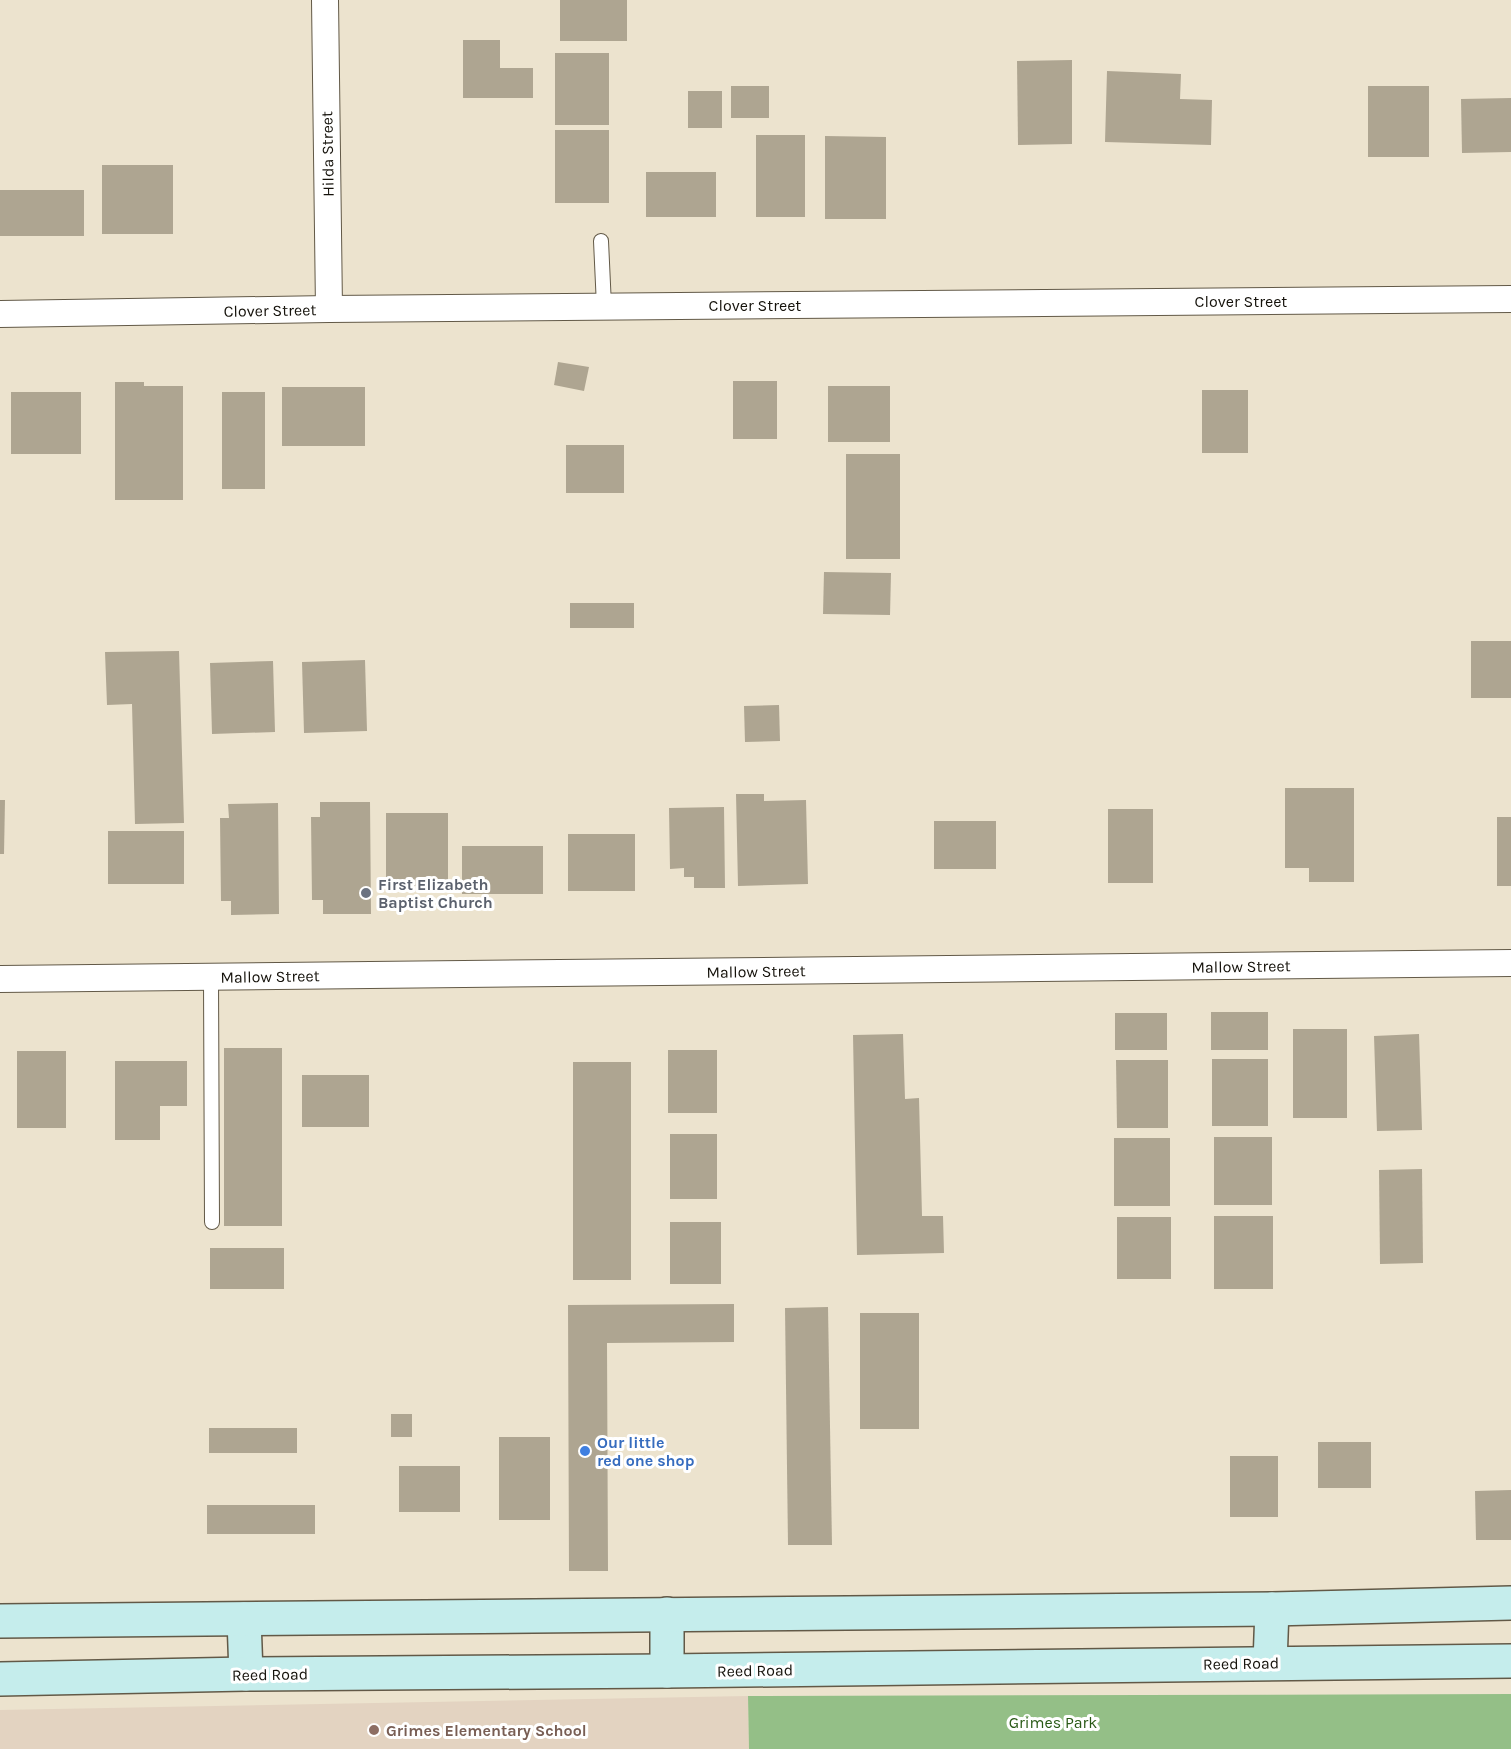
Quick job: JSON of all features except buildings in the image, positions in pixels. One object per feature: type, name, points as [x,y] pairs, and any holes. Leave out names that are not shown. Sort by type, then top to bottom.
[{"type":"street","name":"Hilda Street","points":[[325,0],[329,309]]},
{"type":"street","name":"Clover Street","points":[[0,314],[1511,298]]},
{"type":"street","name":"Mallow Street","points":[[0,979],[1511,963]]},
{"type":"street","points":[[0,1621],[1272,1609],[1511,1604]]},
{"type":"street","points":[[1270,1663],[1272,1609]]},
{"type":"street","points":[[667,1614],[667,1671]]},
{"type":"street","points":[[244,1619],[246,1674]]},
{"type":"street","name":"Reed Road","points":[[0,1679],[246,1674],[1511,1660]]},
{"type":"lane","points":[[601,242],[604,306]]},
{"type":"lane","points":[[211,976],[212,1222]]},
{"type":"shaded area","name":"Grimes Elementary School","points":[[748,1696],[749,1749],[0,1749],[0,1710]]},
{"type":"green space","name":"Grimes Park","points":[[1511,1694],[1511,1749],[749,1749],[748,1696]]},
{"type":"place","name":"First Elizabeth Baptist Church","points":[[366,893]]},
{"type":"place","name":"Our little red one shop","points":[[585,1451]]},
{"type":"place","name":"Grimes Elementary School","points":[[374,1730]]}]
